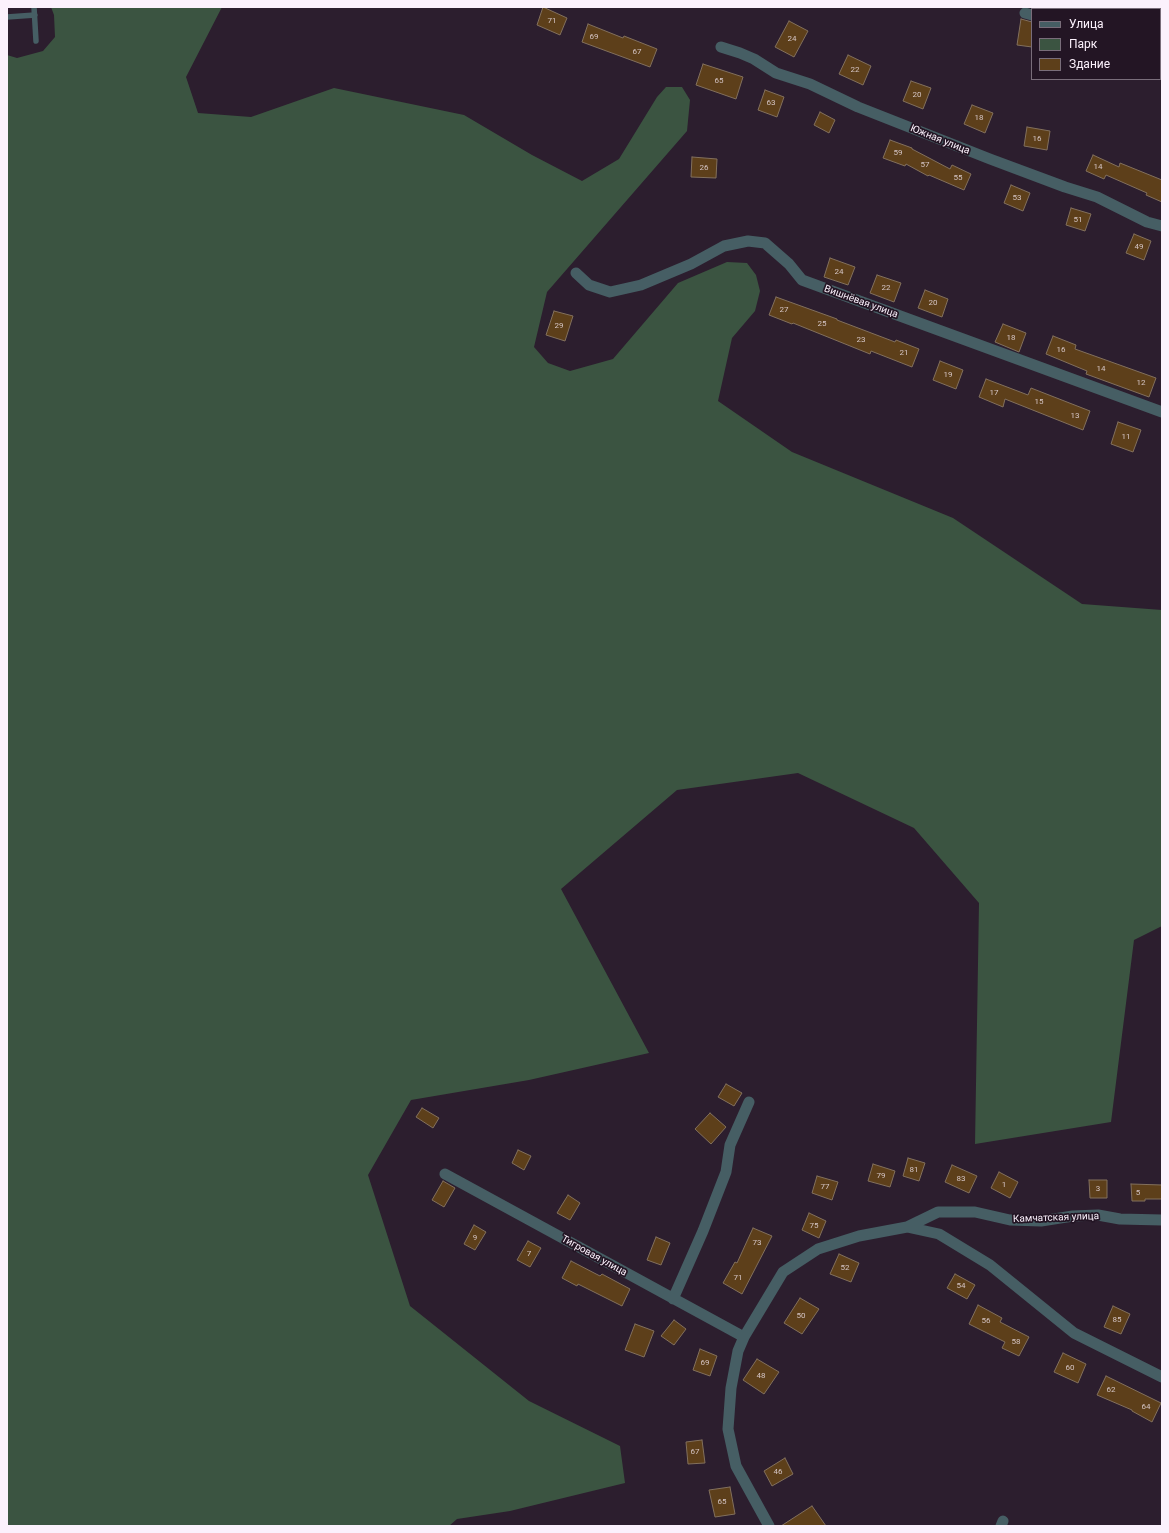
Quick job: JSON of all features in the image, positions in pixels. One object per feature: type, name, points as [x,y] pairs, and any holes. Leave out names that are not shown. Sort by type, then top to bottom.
[{"type":"street","name":"Южная улица","points":[[721,47],[740,52],[776,73],[810,84],[858,107],[990,160],[1097,197],[1147,222],[1162,226]]},
{"type":"street","name":"Вишнёвая улица","points":[[576,273],[589,285],[610,292],[641,285],[690,264],[724,246],[748,241],[765,243],[789,264],[802,280],[1162,412]]},
{"type":"street","points":[[673,1299],[703,1231],[726,1172],[730,1145],[749,1102]]},
{"type":"street","name":"Тигровая улица","points":[[445,1174],[744,1338]]},
{"type":"street","name":"Камчатская улица","points":[[907,1227],[938,1212],[975,1212],[1010,1220],[1041,1221],[1073,1216],[1098,1215],[1120,1219],[1162,1220]]},
{"type":"street","points":[[769,1526],[736,1466],[728,1429],[731,1388],[738,1351],[744,1338],[783,1272],[818,1249],[859,1236],[907,1227],[939,1234],[990,1266],[1074,1333],[1162,1377]]},
{"type":"lane","points":[[34,7],[36,41]]},
{"type":"lane","points":[[7,17],[35,15]]},
{"type":"green space","points":[[51,7],[222,7],[186,77],[198,113],[251,117],[334,88],[464,115],[532,155],[582,181],[619,159],[657,97],[666,87],[682,87],[690,100],[687,131],[547,292],[534,347],[548,363],[570,371],[613,359],[678,283],[727,262],[747,263],[756,275],[760,291],[755,311],[732,338],[718,401],[792,452],[953,518],[1082,604],[1162,610],[1162,926],[1134,940],[1111,1122],[975,1144],[979,903],[914,828],[798,773],[677,790],[561,889],[649,1053],[529,1080],[411,1100],[368,1175],[410,1306],[529,1401],[620,1446],[625,1483],[510,1511],[457,1519],[449,1526],[7,1526],[7,55],[17,58],[43,51],[55,37],[54,15]]},
{"type":"building","points":[[543,7],[567,18],[560,35],[537,25]]},
{"type":"building","points":[[1021,19],[1031,22],[1031,47],[1017,45]]},
{"type":"building","points":[[789,21],[808,31],[794,57],[775,47]]},
{"type":"building","points":[[588,24],[623,38],[624,36],[657,49],[650,67],[582,42]]},
{"type":"building","points":[[848,55],[871,66],[863,85],[839,74]]},
{"type":"building","points":[[703,64],[743,77],[736,99],[696,85]]},
{"type":"building","points":[[911,81],[931,88],[923,109],[903,101]]},
{"type":"building","points":[[765,90],[784,97],[777,117],[758,110]]},
{"type":"building","points":[[972,105],[993,113],[985,133],[964,124]]},
{"type":"building","points":[[820,112],[835,120],[829,133],[814,125]]},
{"type":"building","points":[[1027,127],[1050,131],[1047,150],[1024,146]]},
{"type":"building","points":[[890,140],[912,148],[950,169],[952,165],[971,174],[964,190],[929,175],[928,176],[906,164],[905,166],[883,158]]},
{"type":"building","points":[[1093,155],[1119,167],[1120,163],[1162,180],[1162,202],[1146,195],[1147,193],[1106,175],[1104,179],[1086,171]]},
{"type":"building","points":[[692,157],[717,159],[716,178],[691,177]]},
{"type":"building","points":[[1011,185],[1030,193],[1023,211],[1004,203]]},
{"type":"building","points":[[1071,208],[1091,214],[1085,231],[1066,225]]},
{"type":"building","points":[[1134,234],[1151,241],[1144,260],[1126,253]]},
{"type":"building","points":[[830,258],[855,267],[848,285],[824,277]]},
{"type":"building","points":[[877,275],[901,283],[894,302],[870,293]]},
{"type":"building","points":[[925,290],[948,299],[942,317],[918,308]]},
{"type":"building","points":[[776,297],[895,342],[896,340],[919,349],[912,367],[871,351],[870,354],[769,315]]},
{"type":"building","points":[[554,311],[573,316],[565,341],[546,335]]},
{"type":"building","points":[[1003,324],[1026,333],[1019,352],[995,342]]},
{"type":"building","points":[[1053,336],[1076,345],[1075,349],[1156,378],[1149,397],[1086,374],[1087,371],[1046,354]]},
{"type":"building","points":[[940,361],[963,370],[956,389],[933,380]]},
{"type":"building","points":[[986,379],[1028,395],[1031,388],[1090,411],[1083,430],[1005,399],[1003,407],[979,397]]},
{"type":"building","points":[[1118,422],[1141,430],[1133,452],[1111,444]]},
{"type":"building","points":[[726,1084],[742,1093],[734,1106],[718,1097]]},
{"type":"building","points":[[422,1108],[439,1118],[433,1128],[416,1117]]},
{"type":"building","points":[[710,1113],[726,1127],[711,1144],[695,1129]]},
{"type":"building","points":[[518,1150],[531,1156],[524,1170],[512,1163]]},
{"type":"building","points":[[908,1158],[925,1163],[919,1181],[903,1176]]},
{"type":"building","points":[[873,1164],[895,1171],[890,1187],[868,1181]]},
{"type":"building","points":[[952,1165],[977,1176],[969,1193],[945,1182]]},
{"type":"building","points":[[999,1172],[1018,1182],[1010,1198],[991,1188]]},
{"type":"building","points":[[817,1176],[838,1182],[832,1200],[812,1193]]},
{"type":"building","points":[[1089,1180],[1107,1180],[1107,1198],[1090,1198]]},
{"type":"building","points":[[443,1181],[455,1188],[444,1207],[432,1200]]},
{"type":"building","points":[[1131,1184],[1162,1185],[1162,1199],[1132,1201]]},
{"type":"building","points":[[568,1195],[580,1203],[570,1220],[557,1213]]},
{"type":"building","points":[[809,1213],[826,1221],[819,1238],[802,1230]]},
{"type":"building","points":[[474,1225],[486,1232],[475,1250],[464,1244]]},
{"type":"building","points":[[753,1228],[772,1236],[742,1294],[723,1283],[735,1262],[737,1263]]},
{"type":"building","points":[[656,1237],[670,1243],[661,1265],[647,1260]]},
{"type":"building","points":[[528,1241],[541,1248],[530,1267],[517,1260]]},
{"type":"building","points":[[839,1254],[859,1263],[851,1282],[830,1274]]},
{"type":"building","points":[[571,1261],[600,1276],[602,1274],[630,1289],[622,1306],[578,1284],[577,1286],[562,1278]]},
{"type":"building","points":[[955,1274],[975,1285],[967,1299],[947,1288]]},
{"type":"building","points":[[800,1298],[819,1309],[802,1334],[784,1323]]},
{"type":"building","points":[[978,1305],[1002,1318],[1000,1322],[1029,1337],[1019,1356],[1002,1348],[1005,1342],[969,1324]]},
{"type":"building","points":[[1113,1306],[1130,1314],[1121,1334],[1104,1327]]},
{"type":"building","points":[[674,1320],[686,1329],[674,1345],[661,1336]]},
{"type":"building","points":[[635,1324],[654,1331],[644,1357],[625,1350]]},
{"type":"building","points":[[700,1349],[717,1356],[710,1376],[693,1370]]},
{"type":"building","points":[[1063,1353],[1086,1364],[1078,1383],[1054,1372]]},
{"type":"building","points":[[757,1359],[779,1372],[764,1394],[743,1380]]},
{"type":"building","points":[[1106,1376],[1161,1403],[1152,1422],[1132,1410],[1097,1395]]},
{"type":"building","points":[[702,1440],[705,1463],[688,1464],[686,1442]]},
{"type":"building","points":[[785,1458],[793,1474],[772,1486],[764,1471]]},
{"type":"building","points":[[730,1487],[735,1514],[715,1517],[709,1490]]},
{"type":"building","points":[[812,1506],[826,1526],[781,1526]]}]
